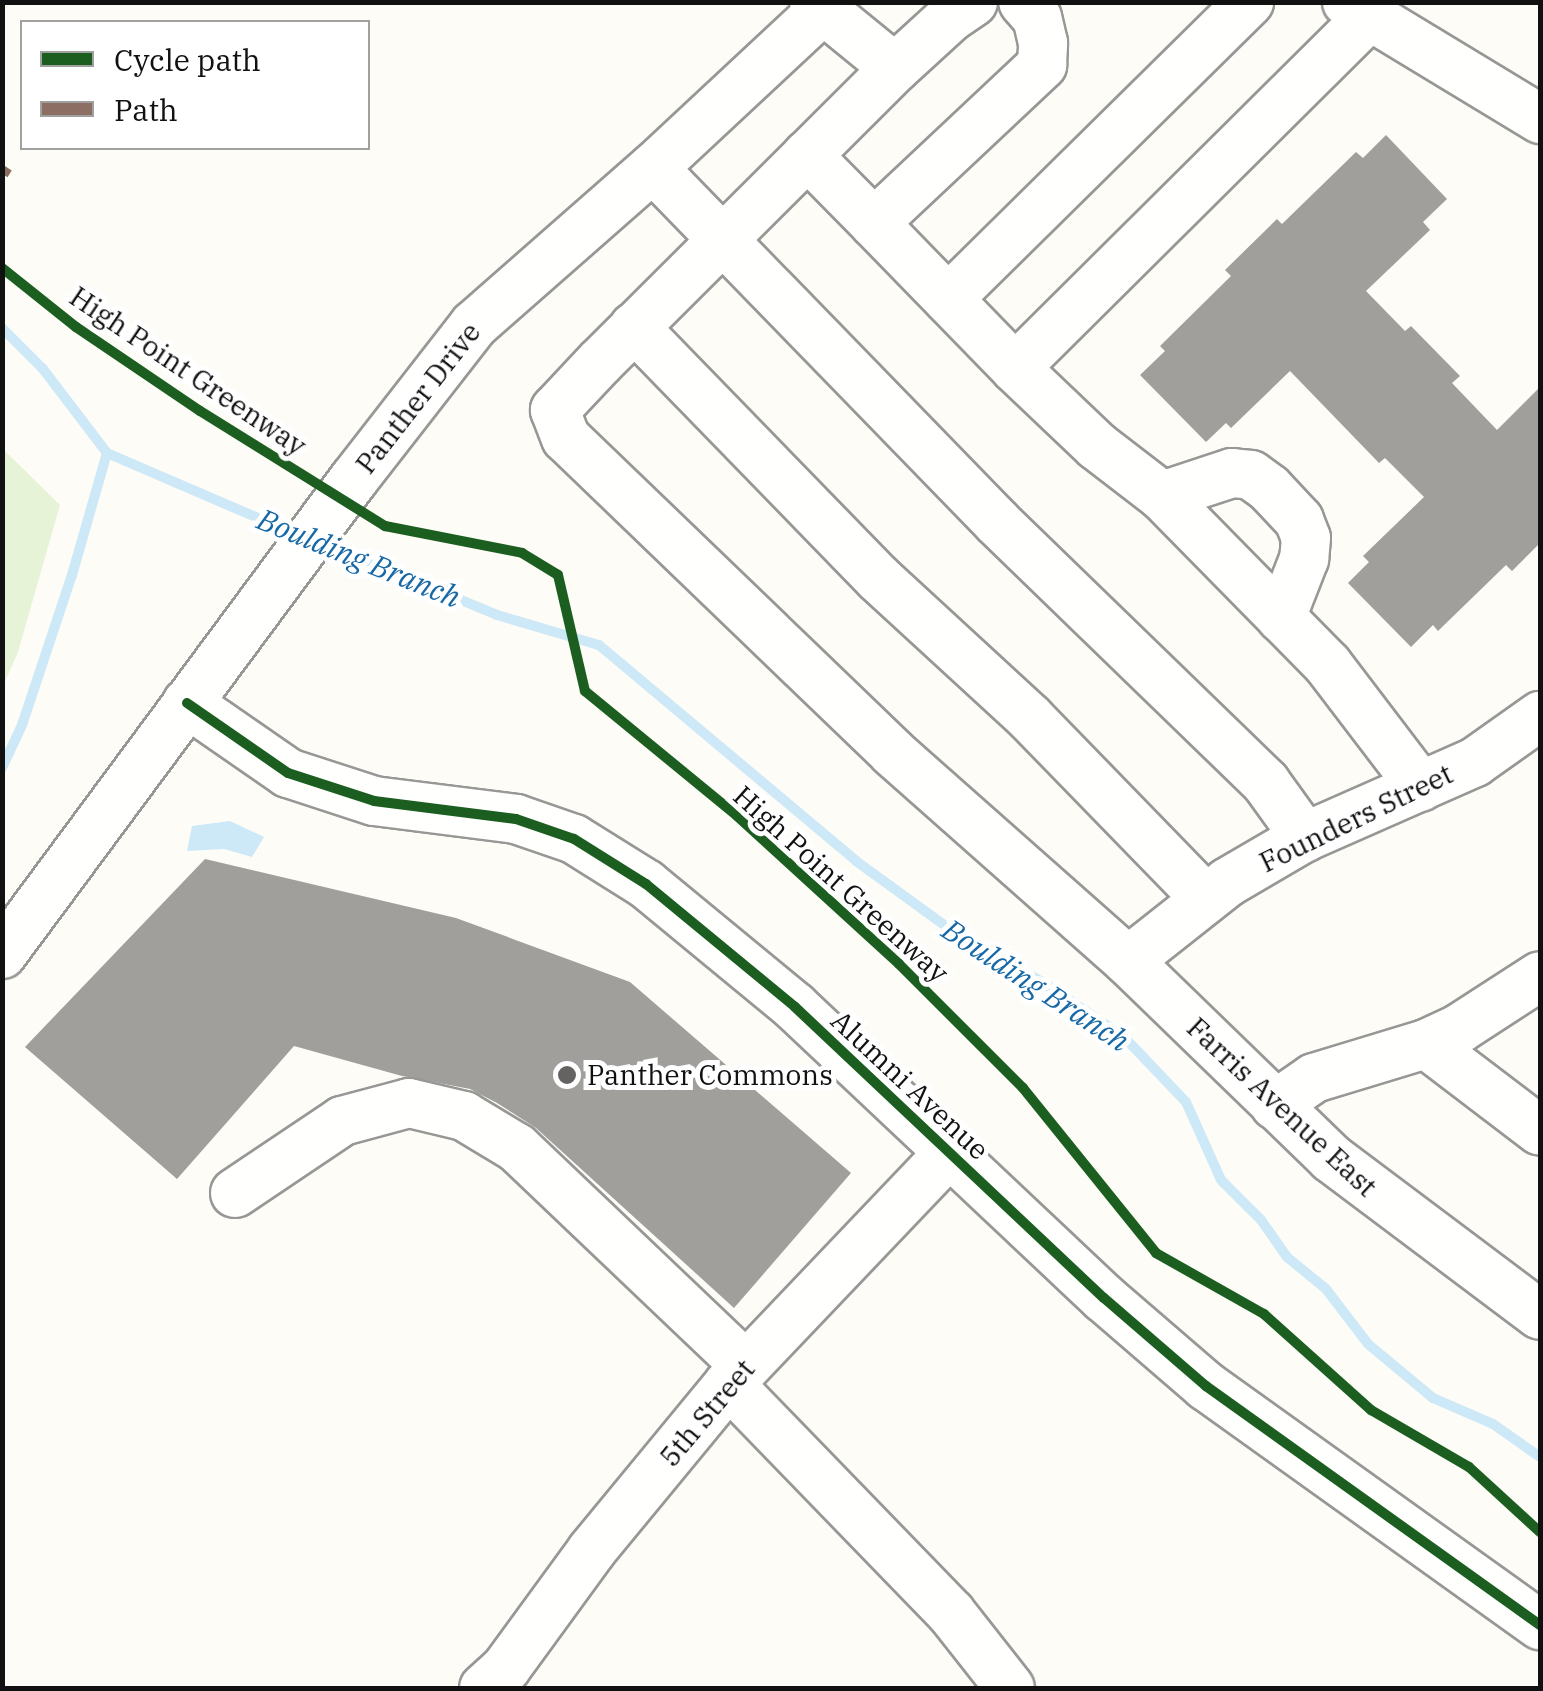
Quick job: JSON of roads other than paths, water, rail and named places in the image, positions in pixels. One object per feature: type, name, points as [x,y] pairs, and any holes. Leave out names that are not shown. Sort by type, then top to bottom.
[{"type":"street","points":[[973,2],[894,68],[634,328],[878,578],[1030,718],[1206,899]]},
{"type":"street","points":[[874,223],[1042,65],[1043,43],[1036,18],[1022,2]]},
{"type":"street","points":[[948,299],[1249,2]]},
{"type":"street","points":[[824,5],[894,68]]},
{"type":"street","name":"Panther Drive","points":[[2,954],[354,479],[474,325],[653,168],[824,5]]},
{"type":"street","points":[[1014,368],[1357,10],[1540,119]]},
{"type":"street","points":[[808,155],[1014,368],[1097,446],[1162,496],[1281,618],[1364,708],[1421,786]]},
{"type":"street","points":[[653,168],[998,522],[1266,783],[1305,837]]},
{"type":"street","name":"Farris Avenue East","points":[[634,328],[555,410],[566,438],[893,753],[1128,961],[1360,1184],[1540,1315]]},
{"type":"street","points":[[1162,496],[1232,473],[1251,475],[1269,488],[1298,520],[1306,538],[1304,560],[1281,618]]},
{"type":"street","name":"Alumni Avenue","points":[[187,703],[288,773],[342,794],[516,819],[574,838],[646,884],[795,1008],[1206,1386],[1540,1625]]},
{"type":"street","name":"Founders Street","points":[[1128,961],[1206,899],[1305,837],[1475,762],[1540,716]]},
{"type":"street","points":[[1276,1104],[1314,1078],[1426,1044],[1460,1028],[1540,976]]},
{"type":"street","points":[[1426,1044],[1540,1130]]},
{"type":"street","points":[[236,1193],[342,1121],[410,1104],[464,1116],[517,1148],[738,1375],[951,1613],[1010,1688]]},
{"type":"street","name":"5th Street","points":[[507,1682],[592,1550],[738,1375],[949,1153]]},
{"type":"water","points":[[230,821],[264,837],[252,857],[224,849],[187,851],[192,826]]},
{"type":"waterway","name":"Boulding Branch","points":[[2,328],[43,369],[107,453],[295,534]]},
{"type":"waterway","points":[[2,768],[22,725],[107,453]]},
{"type":"waterway","name":"Boulding Branch","points":[[321,542],[497,615],[599,645],[856,861],[944,925],[1047,985],[1124,1037],[1186,1102],[1221,1180],[1261,1220],[1287,1257],[1326,1289],[1368,1344],[1433,1398],[1493,1424],[1540,1457]]},
{"type":"place","name":"Panther Commons","points":[[567,1075]]}]
